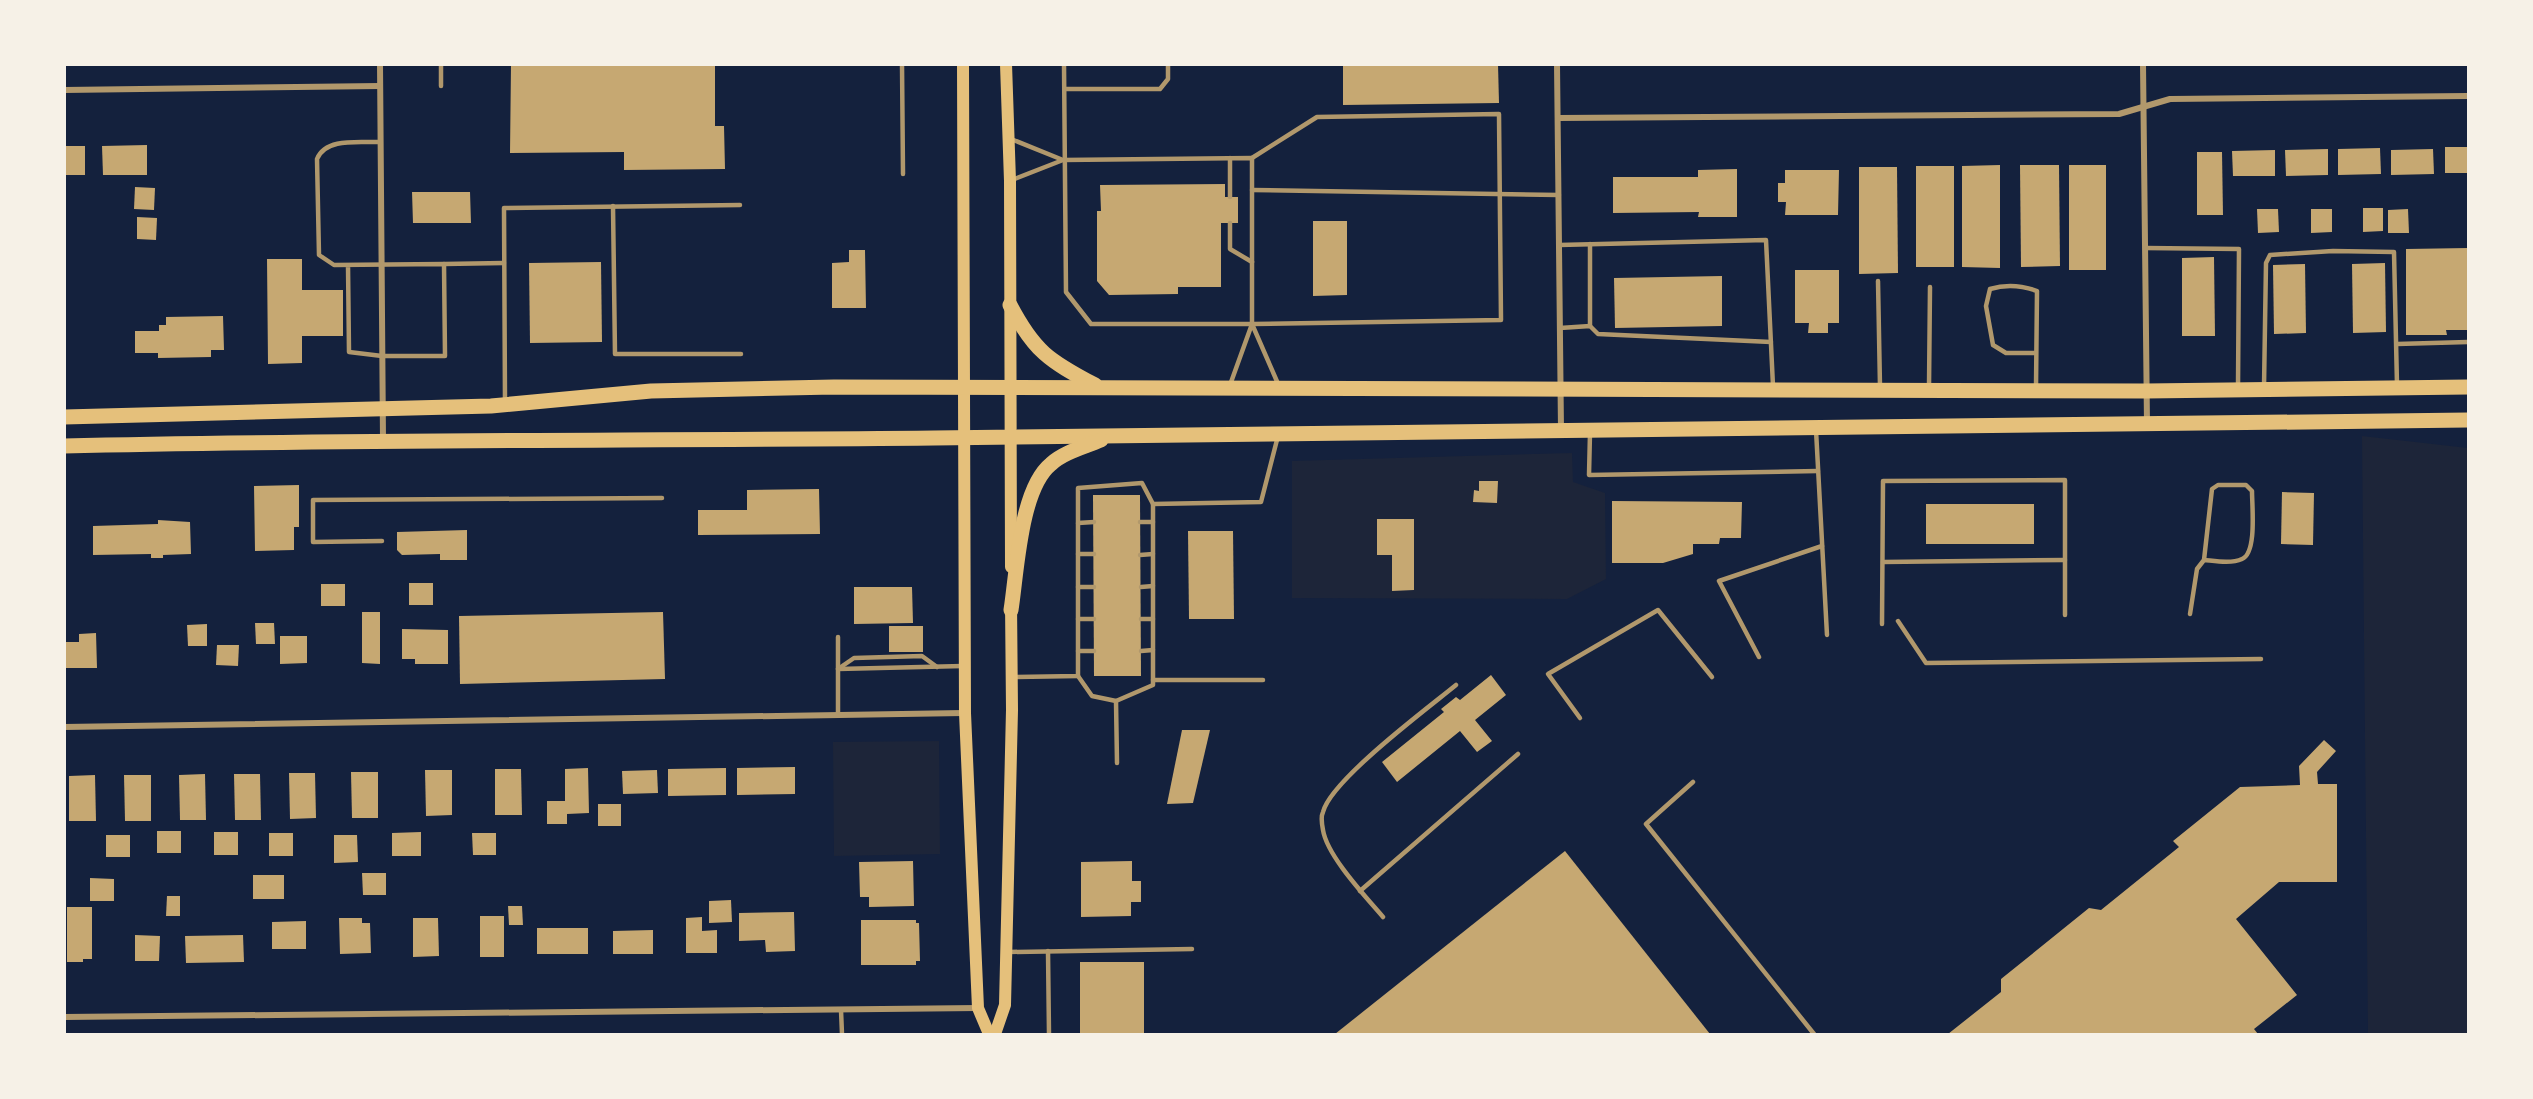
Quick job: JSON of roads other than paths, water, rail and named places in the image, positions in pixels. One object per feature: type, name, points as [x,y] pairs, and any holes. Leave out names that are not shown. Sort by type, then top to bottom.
[{"type":"main road","points":[[963,64],[965,713],[978,1008],[989,1035]]},
{"type":"main road","points":[[995,1035],[1005,1005],[1012,677],[1010,181],[1006,64]]},
{"type":"main road","points":[[1010,304],[1026,335],[1048,358],[1098,386]]},
{"type":"main road","points":[[64,417],[505,405],[687,389],[1279,386],[2146,391],[2469,387]]},
{"type":"main road","points":[[64,446],[383,440],[583,442],[1010,438],[2469,420]]},
{"type":"main road","points":[[1011,610],[1028,512],[1041,475],[1061,458],[1112,436]]},
{"type":"street","points":[[380,64],[383,440]]},
{"type":"street","points":[[1557,64],[1561,431]]},
{"type":"street","points":[[2143,64],[2147,424]]},
{"type":"street","points":[[64,90],[380,86]]},
{"type":"street","points":[[1558,118],[2118,114],[2170,99],[2469,96]]},
{"type":"street","points":[[64,728],[965,713]]},
{"type":"street","points":[[64,1017],[978,1008]]},
{"type":"lane","points":[[441,64],[441,86]]},
{"type":"lane","points":[[902,64],[903,174]]},
{"type":"lane","points":[[1010,181],[1064,160],[1252,158],[1317,117],[1499,114],[1501,320],[1091,324],[1066,292],[1064,160],[1064,64]]},
{"type":"lane","points":[[1065,89],[1160,89],[1168,79],[1168,64]]},
{"type":"lane","points":[[1008,138],[1064,160]]},
{"type":"lane","points":[[380,142],[326,146],[318,159],[319,255],[334,266],[504,263]]},
{"type":"lane","points":[[1230,158],[1230,197]]},
{"type":"lane","points":[[1230,386],[1252,324],[1252,158]]},
{"type":"lane","points":[[1252,190],[1559,195]]},
{"type":"lane","points":[[505,405],[504,208],[740,205]]},
{"type":"lane","points":[[613,206],[615,354],[741,354]]},
{"type":"lane","points":[[1230,223],[1230,249],[1252,262]]},
{"type":"lane","points":[[1559,245],[1766,240],[1773,389]]},
{"type":"lane","points":[[1590,244],[1590,326],[1598,334],[1771,342]]},
{"type":"lane","points":[[2145,248],[2239,249],[2238,390]]},
{"type":"lane","points":[[2264,389],[2266,263],[2270,255],[2333,251],[2394,252],[2397,388]]},
{"type":"lane","points":[[348,265],[349,352],[382,356],[445,356],[444,264]]},
{"type":"lane","points":[[1878,281],[1880,389]]},
{"type":"lane","points":[[2036,390],[2037,353],[2037,291],[2027,287],[2003,285],[1990,289],[1986,306],[1993,345],[2006,353],[2037,353]]},
{"type":"lane","points":[[1929,389],[1930,287]]},
{"type":"lane","points":[[1252,324],[1279,386]]},
{"type":"lane","points":[[1560,328],[1590,326]]},
{"type":"lane","points":[[2397,344],[2469,342]]},
{"type":"lane","points":[[1816,428],[1827,635]]},
{"type":"lane","points":[[1591,430],[1589,475],[1818,471]]},
{"type":"lane","points":[[1153,504],[1262,502],[1279,434]]},
{"type":"lane","points":[[1882,624],[1883,481],[2065,480],[2065,615]]},
{"type":"lane","points":[[1142,483],[1153,504],[1153,685],[1116,702],[1092,696],[1078,675],[1078,488],[1142,483]]},
{"type":"lane","points":[[2190,614],[2197,569],[2204,560],[2212,489],[2218,485],[2246,485],[2252,491],[2252,549],[2245,558],[2235,561],[2204,560]]},
{"type":"lane","points":[[382,540],[313,542],[313,500],[662,498]]},
{"type":"lane","points":[[1078,523],[1094,522]]},
{"type":"lane","points":[[1140,522],[1153,522]]},
{"type":"lane","points":[[1759,657],[1719,581],[1822,546]]},
{"type":"lane","points":[[1078,554],[1094,554]]},
{"type":"lane","points":[[1140,555],[1153,554]]},
{"type":"lane","points":[[1883,562],[2065,560]]},
{"type":"lane","points":[[1141,586],[1153,586]]},
{"type":"lane","points":[[1078,587],[1094,587]]},
{"type":"lane","points":[[1580,718],[1548,674],[1658,609],[1712,677]]},
{"type":"lane","points":[[1078,619],[1094,619]]},
{"type":"lane","points":[[1141,619],[1153,619]]},
{"type":"lane","points":[[1898,621],[1926,663],[2261,659]]},
{"type":"lane","points":[[838,637],[838,715]]},
{"type":"lane","points":[[1141,651],[1153,650]]},
{"type":"lane","points":[[1078,651],[1095,651]]},
{"type":"lane","points":[[838,669],[854,658],[922,656],[937,667]]},
{"type":"lane","points":[[838,669],[965,666]]},
{"type":"lane","points":[[1012,677],[1078,675]]},
{"type":"lane","points":[[1153,680],[1263,680]]},
{"type":"lane","points":[[1383,917],[1349,877],[1323,832],[1323,812],[1333,794],[1359,765],[1456,684]]},
{"type":"lane","points":[[1116,702],[1117,763]]},
{"type":"lane","points":[[1360,891],[1518,754]]},
{"type":"lane","points":[[1693,782],[1646,824],[1814,1035]]},
{"type":"lane","points":[[1006,952],[1192,949]]},
{"type":"lane","points":[[1048,951],[1049,1035]]},
{"type":"lane","points":[[842,1010],[842,1035]]}]
